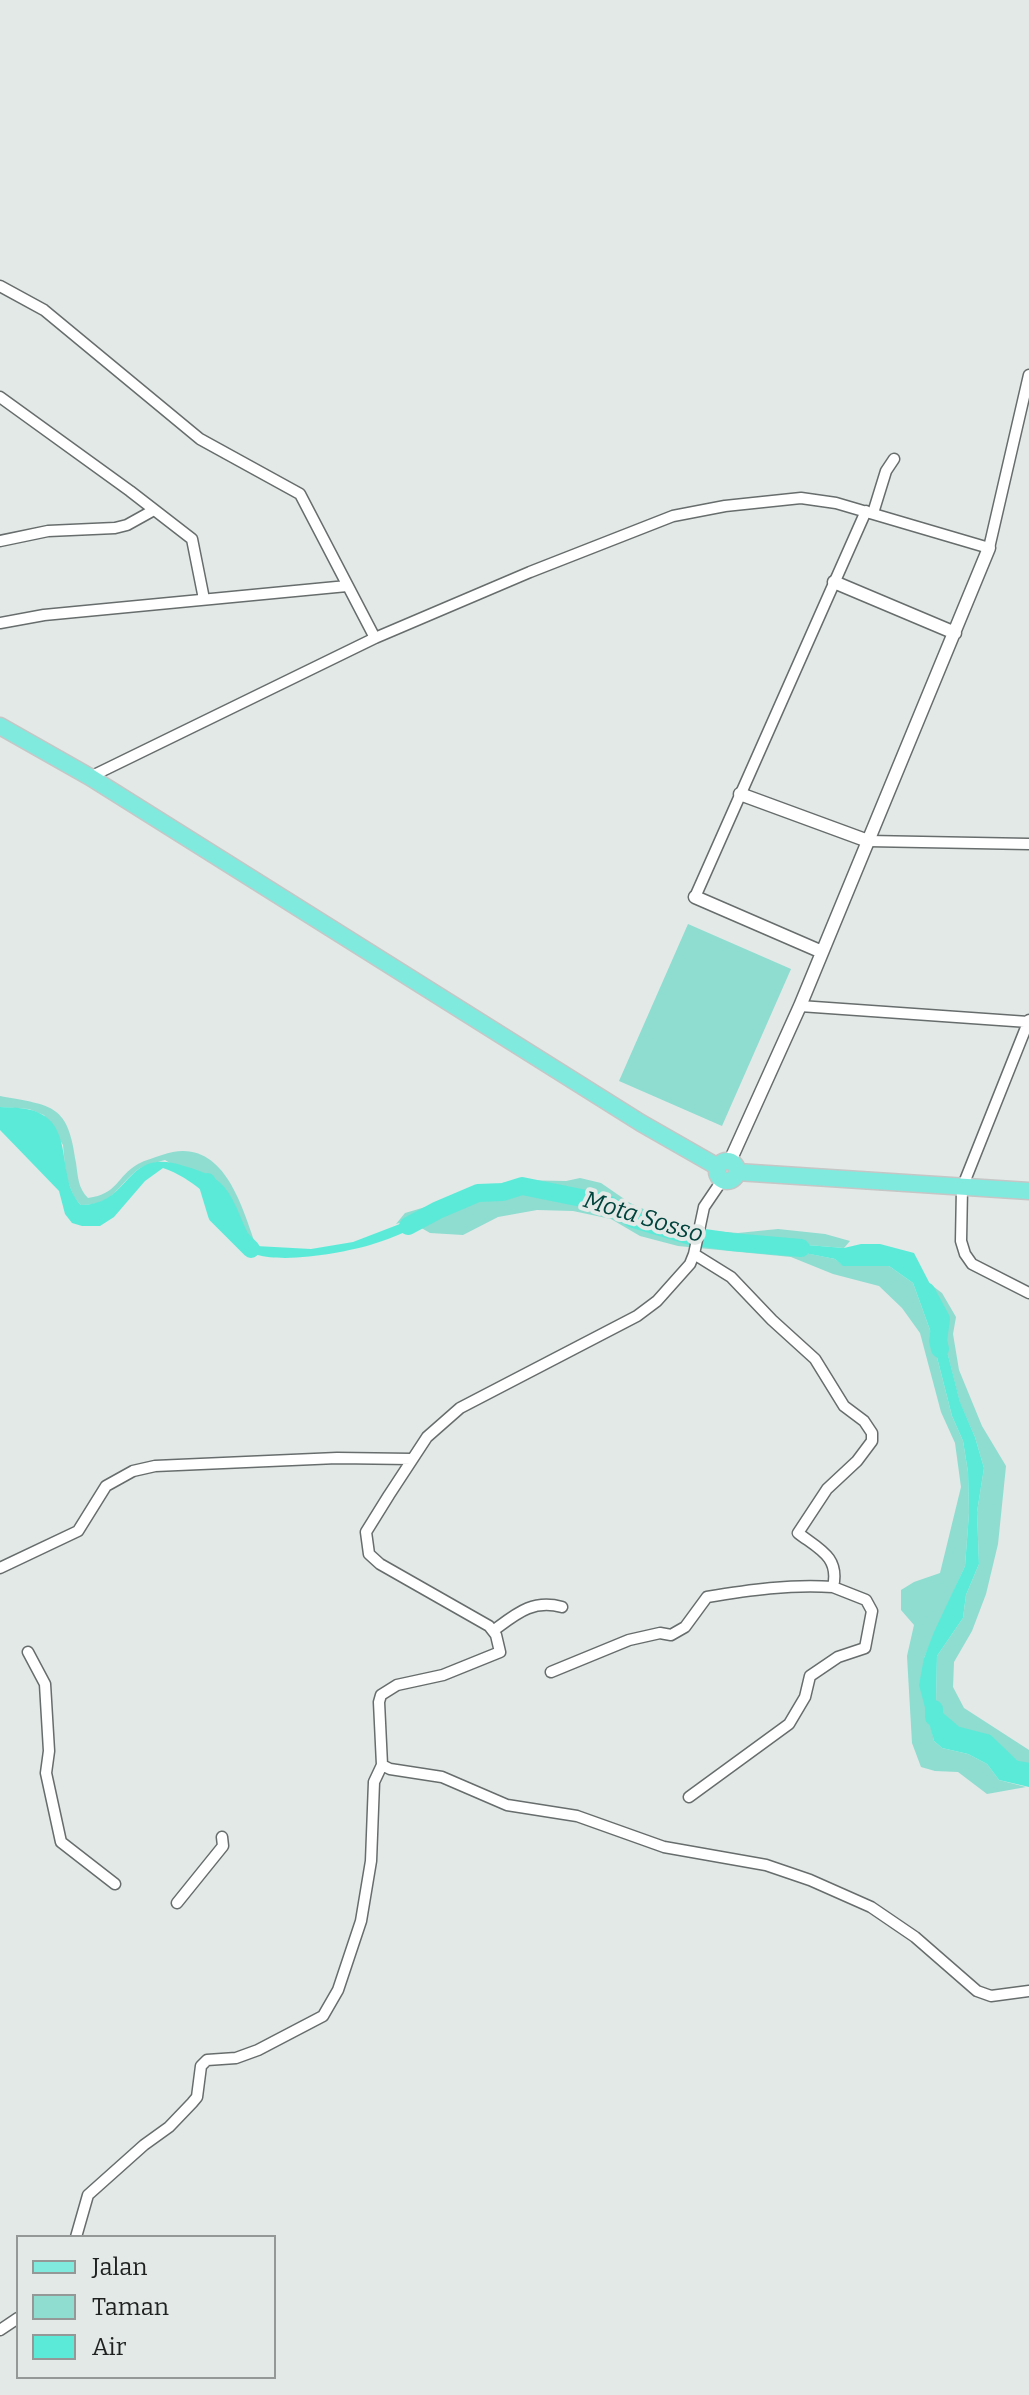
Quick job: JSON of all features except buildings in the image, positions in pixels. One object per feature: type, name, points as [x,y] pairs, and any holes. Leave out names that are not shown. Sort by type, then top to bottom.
[{"type":"main road","points":[[0,726],[90,777],[641,1123],[727,1170],[1029,1191]]},
{"type":"street","points":[[0,286],[44,310],[200,439],[300,494],[375,638]]},
{"type":"street","points":[[77,2235],[88,2195],[169,2127],[192,2103],[197,2097],[201,2066],[207,2060],[236,2058],[258,2050],[323,2016],[329,2007],[350,1961],[361,1921],[371,1861],[374,1782],[382,1765],[381,1695],[397,1685],[443,1675],[500,1652],[489,1626],[380,1564],[369,1554],[366,1532],[427,1437],[460,1408],[637,1316],[657,1301],[684,1272],[694,1254],[704,1207],[727,1170],[800,1006],[989,548],[1029,375]]},
{"type":"street","points":[[0,397],[192,539],[204,599]]},
{"type":"street","points":[[822,952],[695,897],[834,582],[894,459]]},
{"type":"street","points":[[90,777],[375,638],[673,516],[736,504],[801,498],[870,512],[989,548]]},
{"type":"street","points":[[0,541],[48,531],[115,528],[154,510]]},
{"type":"street","points":[[834,582],[955,633]]},
{"type":"street","points":[[0,623],[44,615],[347,586]]},
{"type":"street","points":[[740,794],[868,841],[1029,844]]},
{"type":"street","points":[[800,1006],[1029,1021],[962,1188],[961,1241],[972,1264],[1029,1293]]},
{"type":"street","points":[[694,1254],[731,1277],[815,1359],[833,1392],[844,1406],[864,1421],[872,1433],[872,1441],[857,1461],[827,1489],[798,1533],[832,1562],[836,1571],[833,1587]]},
{"type":"street","points":[[0,1568],[78,1531],[106,1486],[133,1471],[155,1466],[337,1458],[412,1459]]},
{"type":"street","points":[[551,1672],[629,1640],[660,1633],[671,1635],[685,1627],[707,1597],[753,1589],[810,1585],[833,1587],[866,1600],[872,1611],[865,1648],[838,1657],[810,1676],[805,1697],[789,1724],[689,1797]]},
{"type":"street","points":[[493,1631],[534,1604],[562,1607]]},
{"type":"street","points":[[28,1652],[45,1684],[49,1751],[46,1773],[61,1842],[115,1884]]},
{"type":"street","points":[[382,1765],[442,1777],[507,1805],[577,1816],[664,1847],[766,1865],[810,1880],[871,1907],[915,1937],[977,1991],[991,1996],[1029,1991]]},
{"type":"street","points":[[177,1903],[223,1846],[222,1837]]},
{"type":"green space","points":[[688,924],[791,969],[722,1126],[619,1081]]},
{"type":"green space","points":[[0,1096],[46,1106],[63,1119],[73,1144],[80,1186],[88,1198],[105,1193],[144,1161],[183,1151],[200,1154],[226,1176],[256,1246],[247,1235],[233,1202],[165,1160],[138,1170],[106,1199],[81,1205],[74,1197],[66,1176],[63,1145],[44,1115],[29,1109],[0,1107]]},
{"type":"green space","points":[[580,1178],[601,1183],[630,1203],[689,1229],[738,1233],[778,1229],[825,1234],[850,1241],[844,1248],[783,1243],[776,1247],[835,1259],[844,1266],[889,1266],[913,1283],[930,1330],[952,1416],[963,1441],[968,1472],[965,1566],[924,1658],[934,1741],[942,1748],[968,1754],[987,1764],[999,1780],[1026,1787],[987,1794],[958,1772],[921,1767],[912,1743],[907,1656],[914,1625],[901,1610],[901,1590],[940,1573],[961,1487],[955,1443],[941,1412],[920,1333],[902,1308],[879,1286],[833,1274],[791,1257],[678,1246],[640,1236],[611,1219],[573,1211],[537,1210],[498,1217],[463,1235],[430,1233],[418,1226],[440,1215],[418,1217],[396,1224],[405,1213],[472,1190],[515,1180],[566,1181]]},
{"type":"green space","points":[[930,1284],[942,1293],[956,1317],[953,1334],[959,1370],[982,1426],[1006,1466],[998,1544],[986,1594],[972,1631],[954,1662],[953,1687],[964,1708],[1029,1750],[1029,1767],[1013,1763],[997,1748],[969,1744],[949,1735],[936,1705],[937,1656],[963,1618],[966,1595],[979,1564],[977,1512],[984,1468],[960,1403]]},
{"type":"water","points":[[0,1107],[33,1111],[52,1123],[62,1145],[69,1183],[81,1205],[98,1203],[138,1170],[149,1164],[164,1162],[197,1170],[218,1181],[230,1195],[256,1246],[311,1249],[353,1242],[418,1217],[443,1213],[398,1235],[357,1248],[301,1257],[263,1256],[249,1252],[239,1244],[226,1217],[203,1192],[163,1168],[145,1181],[114,1217],[100,1226],[82,1226],[72,1223],[65,1214],[59,1191],[0,1130]]},
{"type":"water","points":[[783,1243],[844,1248],[880,1244],[914,1253],[930,1284],[960,1402],[984,1468],[977,1512],[979,1564],[966,1595],[963,1618],[937,1656],[936,1705],[950,1735],[969,1744],[997,1748],[1013,1763],[1029,1767],[1029,1787],[999,1780],[987,1764],[968,1754],[942,1748],[934,1741],[919,1685],[924,1658],[934,1632],[965,1566],[969,1513],[968,1472],[963,1441],[952,1416],[930,1330],[913,1283],[889,1266],[843,1266],[835,1259],[774,1247]]},
{"type":"waterway","name":"Mota Sosso","points":[[207,1182],[217,1215],[251,1249]]},
{"type":"waterway","name":"Mota Sosso","points":[[408,1226],[478,1193],[503,1192],[522,1186],[606,1203],[633,1219],[690,1236],[801,1248]]},
{"type":"waterway","name":"Mota Sosso","points":[[926,1291],[941,1319],[940,1349]]},
{"type":"waterway","name":"Mota Sosso","points":[[934,1709],[934,1717],[955,1735],[986,1743],[1013,1769],[1029,1772]]}]
